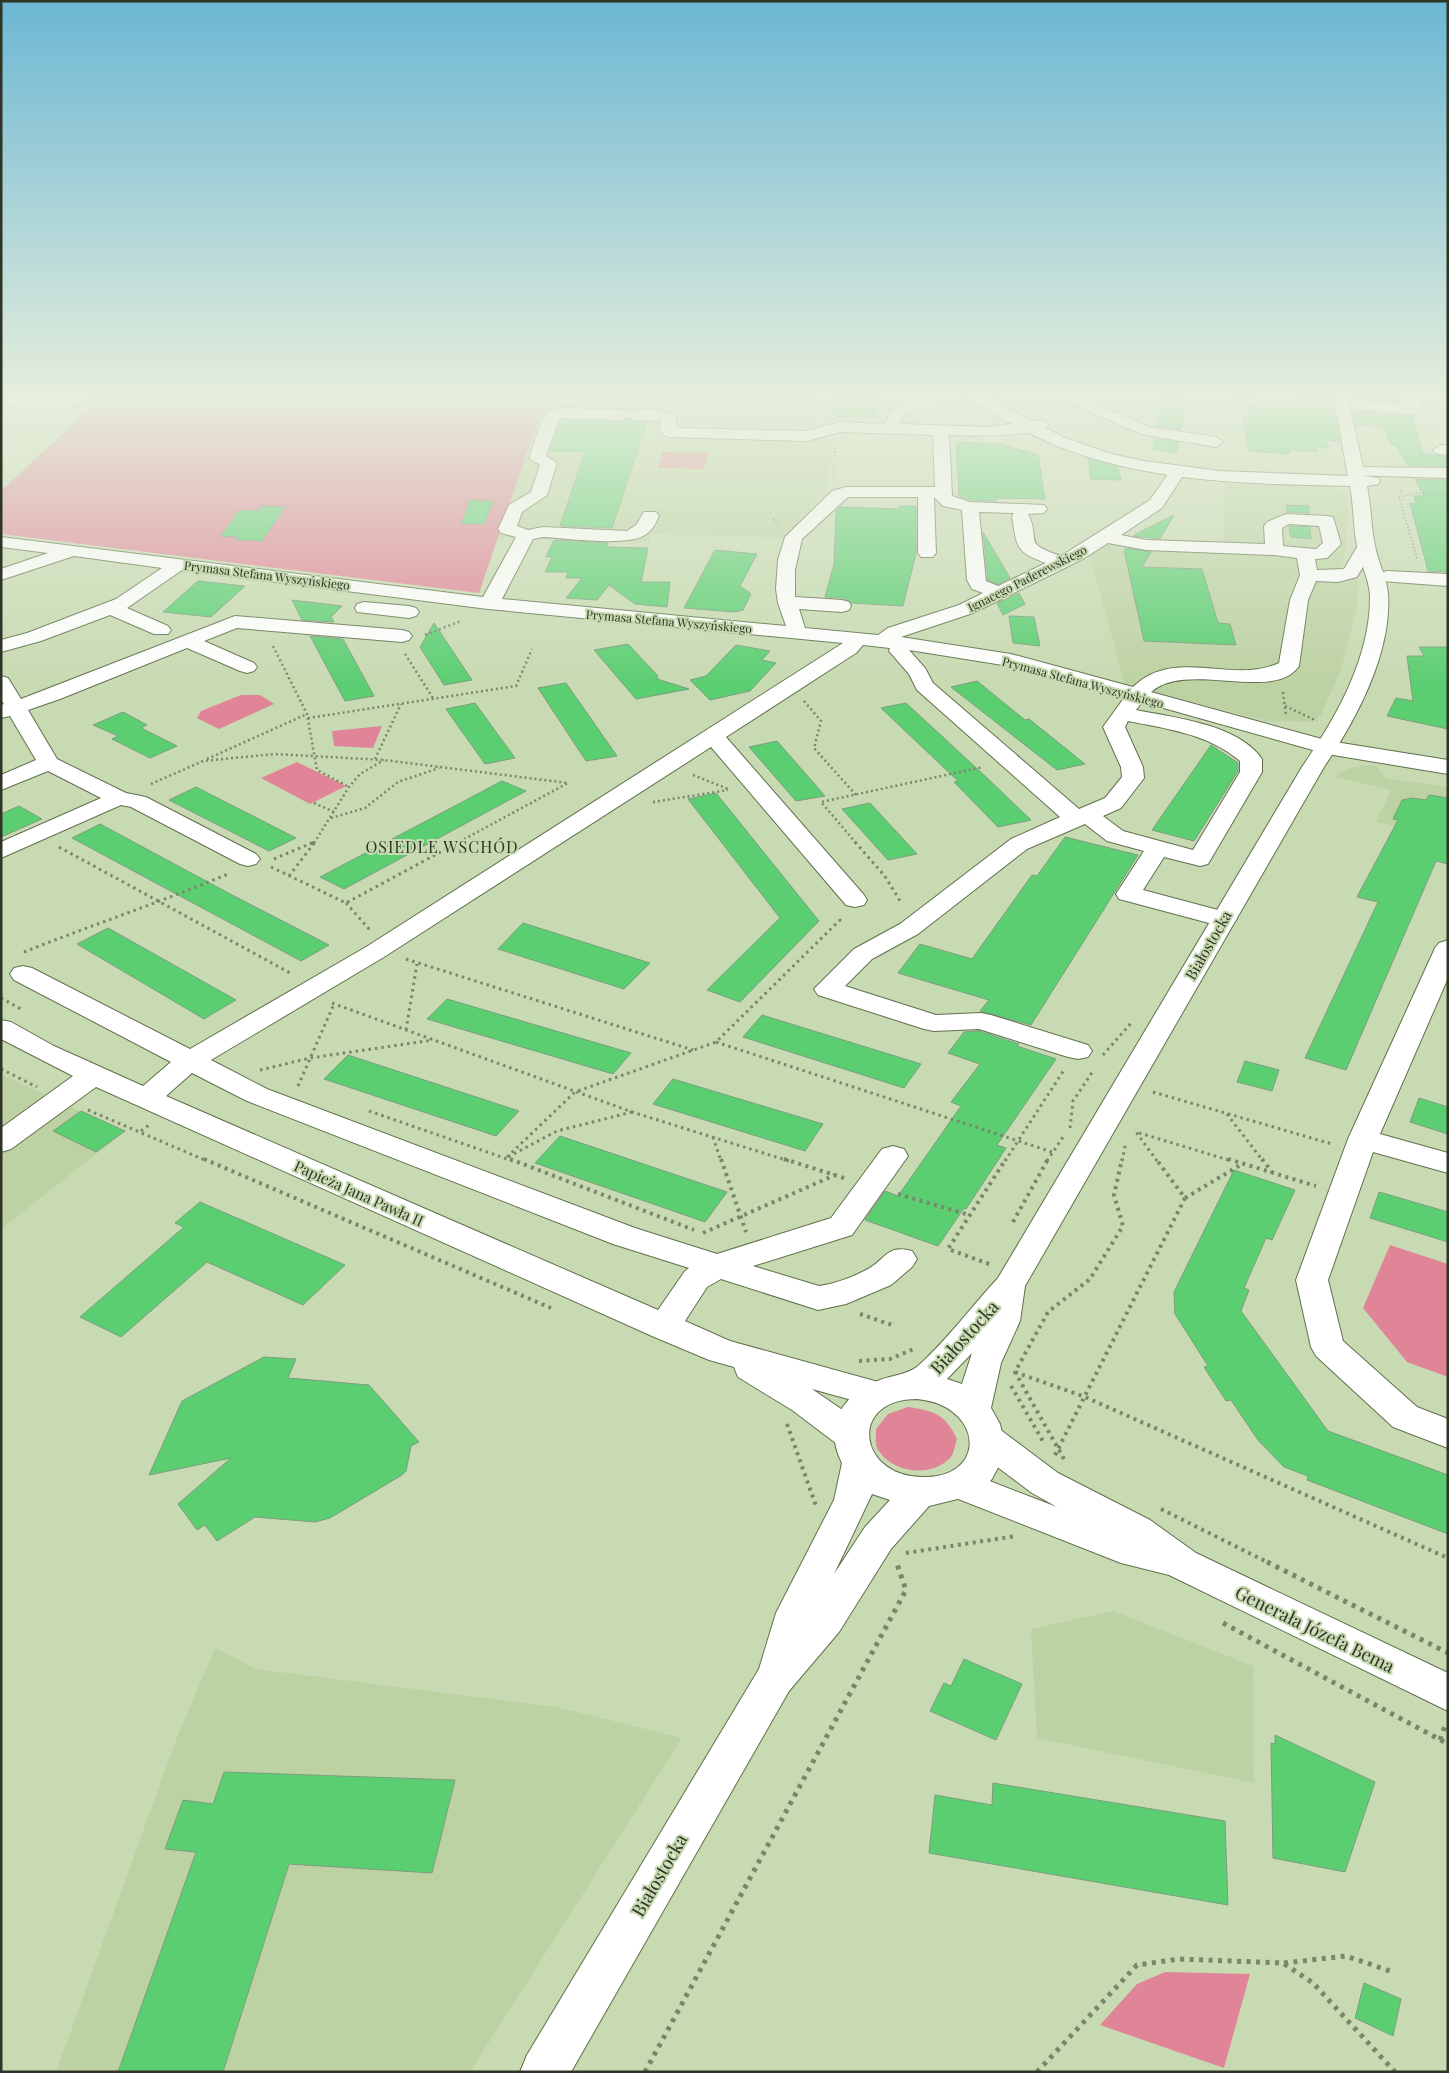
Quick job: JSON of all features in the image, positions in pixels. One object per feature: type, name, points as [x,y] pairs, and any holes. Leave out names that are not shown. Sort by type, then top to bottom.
[{"type":"street","points":[[540,491],[539,495],[515,509],[507,529],[527,535],[543,532],[628,536],[640,533],[645,528],[650,516]]},
{"type":"street","points":[[796,633],[796,619],[786,602],[786,579],[790,545],[794,538],[838,495],[852,491]]},
{"type":"street","points":[[881,491],[944,492],[944,497],[949,502],[970,507],[1038,509]]},
{"type":"street","name":"Ignacego Paderewskiego","points":[[892,642],[895,632],[948,616],[1061,562],[1107,537],[1156,504],[1165,491]]},
{"type":"street","name":"Białostocka","points":[[917,1386],[932,1374],[954,1350],[980,1317],[994,1274],[1132,1079],[1224,918],[1324,735],[1365,672],[1375,639],[1383,585],[1377,542],[1366,491]]},
{"type":"street","points":[[926,492],[927,553]]},
{"type":"street","points":[[970,507],[976,580],[979,585],[998,592]]},
{"type":"street","points":[[1021,516],[1025,544],[1035,553],[1061,562]]},
{"type":"street","points":[[1078,1050],[981,1021],[934,1023],[828,990],[863,954],[915,925],[1019,844],[1112,803],[1133,778],[1132,767],[1114,727],[1136,696],[1155,679],[1172,674],[1265,675],[1280,672],[1288,666],[1304,567],[1332,544],[1327,521],[1286,519],[1273,526],[1274,550]]},
{"type":"street","points":[[488,603],[496,596],[516,548],[527,535]]},
{"type":"street","points":[[1107,537],[1146,545],[1274,550],[1304,567],[1338,576],[1351,573],[1377,542]]},
{"type":"street","name":"Prymasa Stefana Wyszyńskiego","points":[[1,542],[488,603],[646,620],[858,638],[1010,660],[1136,696],[1324,735],[1448,767]]},
{"type":"street","points":[[1,576],[74,551]]},
{"type":"street","points":[[1,646],[34,637],[123,603],[179,564]]},
{"type":"street","points":[[1383,585],[1412,578],[1448,580]]},
{"type":"street","points":[[344,631],[381,590]]},
{"type":"street","points":[[786,602],[842,606]]},
{"type":"street","points":[[111,608],[161,630]]},
{"type":"street","points":[[364,608],[423,613]]},
{"type":"street","points":[[9,709],[53,695],[235,622],[344,631],[408,642]]},
{"type":"street","points":[[144,1098],[158,1089],[189,1061],[326,997],[713,736],[849,648],[858,638]]},
{"type":"street","points":[[186,641],[247,667]]},
{"type":"street","points":[[892,642],[918,672],[924,686],[1008,761],[1081,816],[1115,836],[1200,859],[1251,772],[1250,759],[1238,746],[1218,737],[1200,731],[1123,714]]},
{"type":"street","points":[[1,682],[9,709],[48,763],[119,798],[138,802],[250,864]]},
{"type":"street","points":[[713,736],[855,900]]},
{"type":"street","points":[[1,783],[48,763]]},
{"type":"street","points":[[1,851],[119,798]]},
{"type":"street","points":[[1158,847],[1128,894],[1224,918]]},
{"type":"street","points":[[1448,948],[1361,1146],[1312,1280],[1328,1347],[1406,1417],[1448,1434]]},
{"type":"street","points":[[21,964],[189,1061],[257,1095],[624,1236],[734,1261],[818,1298],[834,1296],[880,1277],[901,1259]]},
{"type":"street","name":"Papieża Jana Pawła II","points":[[1,1028],[44,1052],[144,1098],[720,1351],[804,1401],[855,1449]]},
{"type":"street","points":[[1,1142],[94,1075]]},
{"type":"street","points":[[1361,1146],[1448,1163]]},
{"type":"street","points":[[664,1327],[696,1279],[734,1261],[826,1230],[841,1227],[893,1156]]},
{"type":"street","name":"Białostocka","points":[[973,1409],[984,1363],[1003,1321],[994,1274]]},
{"type":"street","name":"Papieża Jana Pawła II","points":[[720,1351],[877,1394]]},
{"type":"street","points":[[917,1386],[938,1389],[951,1394],[973,1409],[984,1424],[989,1441],[986,1458],[976,1473],[961,1485],[941,1491],[919,1492],[889,1485],[876,1478],[855,1449],[853,1418],[863,1404],[877,1394],[896,1387],[917,1386]]},
{"type":"street","name":"Generała Józefa Bema","points":[[989,1441],[1045,1483],[1057,1489],[1134,1552],[1183,1564],[1448,1693]]},
{"type":"street","name":"Białostocka","points":[[775,1678],[795,1613],[852,1500],[855,1449]]},
{"type":"street","name":"Generała Józefa Bema","points":[[961,1485],[1057,1489]]},
{"type":"street","name":"Białostocka","points":[[544,2072],[736,1740],[775,1678],[825,1620],[878,1538],[919,1492]]},
{"type":"path","points":[[1412,578],[1420,570],[1399,497],[1418,494],[1448,495]]},
{"type":"path","points":[[433,698],[408,642],[494,608],[502,609],[508,605]]},
{"type":"path","points":[[273,644],[307,716],[317,770],[350,787]]},
{"type":"path","points":[[119,798],[307,716],[516,686],[532,649]]},
{"type":"path","points":[[1280,672],[1286,720]]},
{"type":"path","points":[[799,696],[821,721],[814,748],[856,795]]},
{"type":"path","points":[[375,759],[402,703]]},
{"type":"path","points":[[1285,706],[1324,735]]},
{"type":"path","points":[[203,760],[275,754],[314,755],[375,759],[568,783],[346,903]]},
{"type":"path","points":[[290,876],[360,774],[384,760]]},
{"type":"path","points":[[915,925],[884,875],[822,802],[1008,761]]},
{"type":"path","points":[[330,819],[365,808],[398,782],[440,767]]},
{"type":"path","points":[[692,775],[729,789],[735,797]]},
{"type":"path","points":[[647,803],[729,789]]},
{"type":"path","points":[[314,802],[334,812]]},
{"type":"path","points":[[37,835],[326,997],[406,1030],[632,1112],[969,1215]]},
{"type":"path","points":[[272,860],[315,842]]},
{"type":"path","points":[[21,964],[126,912],[159,903],[250,864],[290,876],[346,903],[372,933]]},
{"type":"path","points":[[506,1158],[575,1092],[716,1042],[840,920],[834,912]]},
{"type":"path","points":[[399,956],[416,964],[694,1050]]},
{"type":"path","points":[[406,1030],[416,964]]},
{"type":"path","points":[[298,1086],[310,1058],[326,997]]},
{"type":"path","points":[[1070,1129],[1073,1101],[1109,1047],[1134,1021]]},
{"type":"path","points":[[264,1074],[256,1072],[310,1058],[434,1040]]},
{"type":"path","points":[[716,1042],[1052,1152]]},
{"type":"path","points":[[994,1256],[994,1274],[948,1249],[1017,1140],[1078,1050]]},
{"type":"path","points":[[1,1069],[61,1098],[552,1309]]},
{"type":"path","points":[[289,1083],[307,1089]]},
{"type":"path","points":[[1153,1092],[1227,1114],[1361,1146]]},
{"type":"path","points":[[361,1108],[506,1158],[703,1233],[734,1261]]},
{"type":"path","points":[[506,1158],[557,1132],[632,1112]]},
{"type":"path","points":[[1227,1114],[1273,1173]]},
{"type":"path","points":[[1015,1372],[1048,1312],[1090,1279],[1123,1226],[1114,1196],[1128,1132]]},
{"type":"path","points":[[1185,1198],[1136,1132],[1343,1194]]},
{"type":"path","points":[[713,1137],[742,1216],[734,1261]]},
{"type":"path","points":[[1008,1230],[1052,1152],[1064,1137]]},
{"type":"path","points":[[902,1553],[1006,1540],[1031,1532],[1057,1489],[1057,1449],[1185,1198],[1242,1164]]},
{"type":"path","points":[[703,1233],[835,1175]]},
{"type":"path","points":[[1009,1370],[1085,1397],[1448,1558]]},
{"type":"path","points":[[1015,1372],[1057,1449]]},
{"type":"path","points":[[1006,1378],[1053,1460],[1057,1489]]},
{"type":"path","points":[[1154,1505],[1448,1653]]},
{"type":"path","points":[[645,2072],[906,1590],[893,1554]]},
{"type":"path","points":[[1223,1623],[1448,1744]]},
{"type":"path","points":[[1440,1740],[1448,1718]]},
{"type":"path","points":[[1037,2072],[1137,1965],[1179,1959],[1283,1963],[1346,1956],[1393,1972]]},
{"type":"path","points":[[1283,1963],[1313,1983],[1395,2072]]},
{"type":"shaded area","points":[[1,491],[514,491],[479,593],[1,534]]},
{"type":"shaded area","points":[[513,491],[826,491],[826,495],[818,498],[787,538],[651,534],[649,542],[496,538]]},
{"type":"shaded area","points":[[1225,491],[1338,491],[1347,494],[1347,544],[1341,571],[1358,580],[1357,606],[1341,670],[1321,715],[1311,722],[1267,721],[1125,685],[1090,556],[1112,542],[1223,551]]},
{"type":"shaded area","points":[[241,695],[260,695],[274,704],[219,729],[197,718],[201,711]]},
{"type":"shaded area","points":[[382,726],[373,748],[334,746],[332,731]]},
{"type":"shaded area","points":[[297,762],[346,786],[310,804],[261,778]]},
{"type":"shaded area","points":[[1362,765],[1376,766],[1386,778],[1448,787],[1448,837],[1376,822],[1391,790],[1335,777],[1343,771]]},
{"type":"shaded area","points":[[1,1074],[124,1132],[1,1229]]},
{"type":"shaded area","points":[[1390,1245],[1448,1264],[1448,1377],[1407,1362],[1363,1308]]},
{"type":"shaded area","points":[[908,1407],[938,1415],[953,1431],[957,1439],[954,1451],[951,1457],[943,1464],[922,1470],[901,1468],[883,1456],[877,1448],[876,1429],[888,1414]]},
{"type":"shaded area","points":[[1113,1611],[1253,1666],[1254,1783],[1037,1738],[1031,1629]]},
{"type":"shaded area","points":[[215,1648],[256,1669],[557,1707],[682,1738],[470,2072],[56,2072],[176,1740]]},
{"type":"shaded area","points":[[1165,1972],[1250,1974],[1224,2068],[1100,2025],[1137,1984]]},
{"type":"building","points":[[572,491],[624,491],[612,528],[560,526]]},
{"type":"building","points":[[959,491],[1044,491],[1045,499],[996,498],[996,501],[970,500],[959,496]]},
{"type":"building","points":[[1421,491],[1448,491],[1448,572],[1428,571],[1410,503],[1416,504],[1414,496],[1424,496]]},
{"type":"building","points":[[470,500],[493,501],[484,524],[461,524]]},
{"type":"building","points":[[1286,505],[1309,506],[1309,513],[1287,512]]},
{"type":"building","points":[[261,506],[285,507],[262,541],[236,540],[238,537],[221,536],[239,510],[258,511]]},
{"type":"building","points":[[899,506],[916,506],[916,554],[903,606],[851,603],[843,598],[825,597],[834,564],[836,511],[840,507],[899,509]]},
{"type":"building","points":[[1174,515],[1160,539],[1134,536],[1134,535]]},
{"type":"building","points":[[1289,526],[1310,527],[1311,539],[1291,537]]},
{"type":"building","points":[[983,532],[1010,578],[998,584],[988,580]]},
{"type":"building","points":[[554,540],[608,543],[606,547],[648,548],[641,582],[670,582],[667,607],[635,604],[609,585],[597,600],[566,598],[582,578],[566,578],[568,572],[545,572],[552,557],[546,557]]},
{"type":"building","points":[[1126,548],[1151,552],[1142,567],[1202,569],[1218,623],[1230,624],[1236,645],[1144,641],[1124,550]]},
{"type":"building","points":[[715,550],[757,554],[740,586],[751,594],[743,610],[735,612],[684,608]]},
{"type":"building","points":[[198,581],[245,586],[211,617],[163,612]]},
{"type":"building","points":[[1019,593],[1025,604],[1003,615],[997,603]]},
{"type":"building","points":[[292,600],[342,606],[331,617],[334,622],[302,620]]},
{"type":"building","points":[[1009,616],[1034,617],[1040,646],[1013,643]]},
{"type":"building","points":[[434,623],[472,680],[444,685],[420,647]]},
{"type":"building","points":[[310,636],[343,639],[374,696],[345,701]]},
{"type":"building","points":[[628,644],[658,676],[657,679],[689,689],[636,699],[594,650]]},
{"type":"building","points":[[736,645],[770,651],[762,660],[776,663],[750,691],[710,700],[690,680],[706,676]]},
{"type":"building","points":[[1419,647],[1448,647],[1448,729],[1387,716],[1396,698],[1413,701],[1407,656],[1424,656]]},
{"type":"building","points":[[977,681],[1025,720],[1029,719],[1085,764],[1057,770],[951,687]]},
{"type":"building","points":[[566,683],[617,756],[586,761],[538,688]]},
{"type":"building","points":[[475,703],[515,758],[485,764],[446,709]]},
{"type":"building","points":[[906,703],[1031,820],[998,827],[954,782],[958,781],[881,708]]},
{"type":"building","points":[[123,712],[147,725],[141,728],[177,746],[150,758],[112,739],[118,736],[93,725]]},
{"type":"building","points":[[777,741],[825,796],[796,801],[749,747]]},
{"type":"building","points":[[1211,745],[1238,763],[1238,771],[1194,841],[1152,830]]},
{"type":"building","points":[[502,781],[526,791],[344,889],[320,877]]},
{"type":"building","points":[[196,787],[296,838],[269,851],[169,800]]},
{"type":"building","points":[[716,793],[819,921],[740,1002],[707,990],[780,918],[688,799]]},
{"type":"building","points":[[1429,795],[1448,798],[1448,864],[1436,861],[1346,1070],[1305,1058],[1378,902],[1357,897],[1398,820],[1393,819],[1402,800],[1412,798],[1426,800]]},
{"type":"building","points":[[870,803],[917,854],[888,860],[842,809]]},
{"type":"building","points":[[19,806],[42,819],[1,837],[1,814]]},
{"type":"building","points":[[100,824],[329,945],[301,961],[72,838]]},
{"type":"building","points":[[1065,837],[1138,855],[1031,1025],[980,1011],[989,1000],[898,973],[920,944],[972,959],[1032,875],[1037,876]]},
{"type":"building","points":[[523,923],[650,963],[624,989],[498,949]]},
{"type":"building","points":[[108,928],[236,1000],[204,1019],[77,944]]},
{"type":"building","points":[[447,999],[631,1053],[613,1074],[427,1019]]},
{"type":"building","points":[[762,1015],[921,1064],[904,1088],[743,1037]]},
{"type":"building","points":[[979,1031],[1056,1059],[997,1145],[1006,1148],[966,1209],[964,1208],[938,1246],[865,1220],[885,1191],[898,1196],[961,1106],[951,1102],[980,1064],[948,1053],[964,1032]]},
{"type":"building","points":[[348,1055],[519,1111],[496,1136],[324,1079]]},
{"type":"building","points":[[1245,1061],[1279,1070],[1272,1091],[1237,1082]]},
{"type":"building","points":[[673,1079],[823,1124],[805,1151],[653,1104]]},
{"type":"building","points":[[1419,1098],[1448,1107],[1448,1134],[1410,1122]]},
{"type":"building","points":[[81,1111],[125,1131],[96,1152],[53,1131]]},
{"type":"building","points":[[560,1136],[727,1192],[705,1222],[535,1163]]},
{"type":"building","points":[[1234,1170],[1295,1190],[1272,1240],[1266,1238],[1244,1288],[1249,1290],[1241,1311],[1328,1431],[1448,1475],[1448,1534],[1307,1480],[1308,1476],[1284,1467],[1258,1440],[1231,1400],[1226,1401],[1204,1367],[1208,1366],[1175,1314],[1174,1292]]},
{"type":"building","points":[[1379,1192],[1448,1212],[1448,1242],[1370,1218]]},
{"type":"building","points":[[200,1202],[345,1265],[303,1305],[207,1262],[121,1337],[80,1317],[184,1227],[175,1223]]},
{"type":"building","points":[[264,1357],[296,1359],[288,1378],[369,1385],[419,1442],[411,1446],[406,1471],[402,1475],[330,1518],[315,1522],[255,1517],[217,1541],[205,1525],[197,1530],[178,1504],[231,1458],[149,1475],[182,1401]]},
{"type":"building","points":[[964,1659],[1022,1684],[996,1740],[930,1711],[944,1683],[951,1686]]},
{"type":"building","points":[[1275,1735],[1375,1782],[1345,1872],[1273,1858],[1271,1743],[1275,1744]]},
{"type":"building","points":[[224,1772],[455,1780],[432,1873],[289,1864],[223,2072],[118,2072],[196,1852],[165,1849],[183,1800],[213,1804]]},
{"type":"building","points":[[993,1783],[1225,1821],[1228,1905],[929,1853],[935,1795],[992,1805]]},
{"type":"building","points":[[1364,1983],[1401,1999],[1393,2036],[1355,2018]]},
{"type":"district","name":"OSIEDLE WSCHÓD","points":[[442,846]]}]
